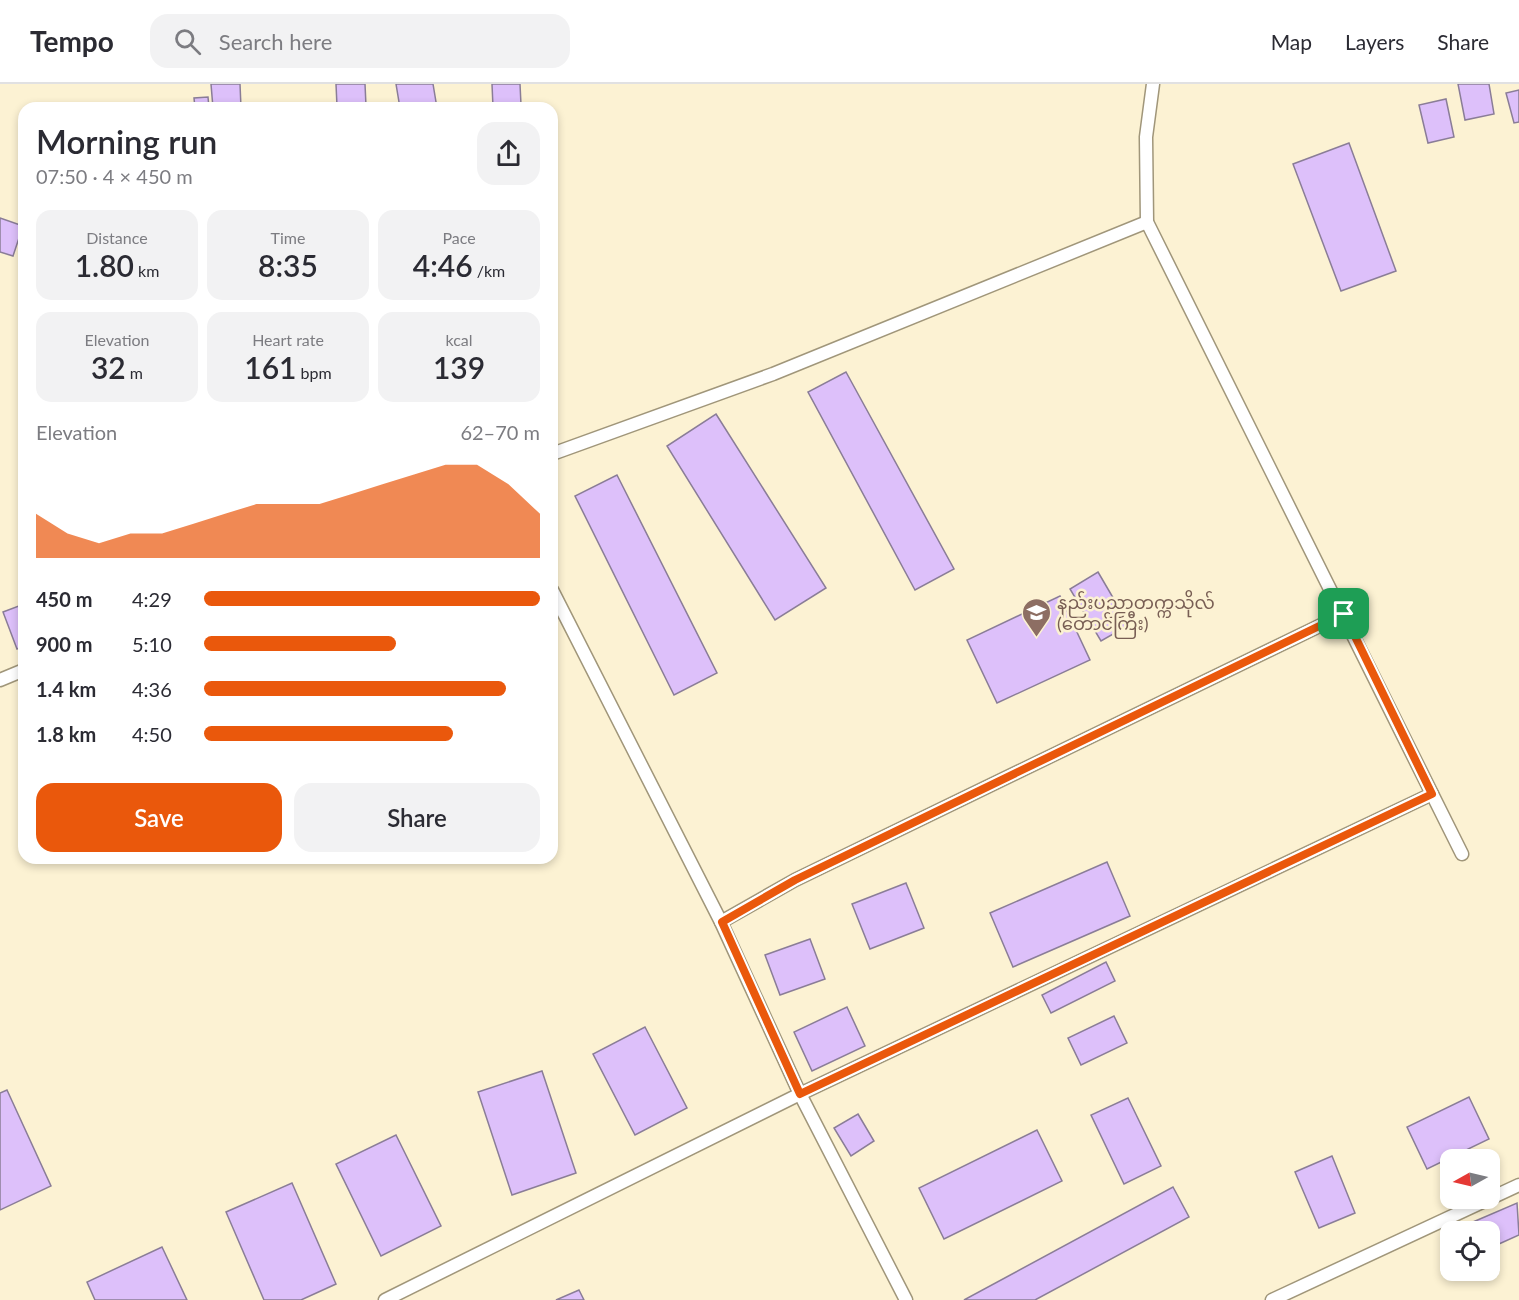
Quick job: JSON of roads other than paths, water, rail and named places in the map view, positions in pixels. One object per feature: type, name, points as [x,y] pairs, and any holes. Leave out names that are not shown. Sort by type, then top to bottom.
[{"type":"lane","points":[[1153,84],[1146,137],[1147,222],[1462,854]]},
{"type":"lane","points":[[558,452],[773,374],[1147,222]]},
{"type":"lane","points":[[558,602],[722,922],[800,1094],[906,1300]]},
{"type":"lane","points":[[722,922],[806,875],[1344,614]]},
{"type":"lane","points":[[0,680],[18,672]]},
{"type":"lane","points":[[386,1300],[800,1094],[1432,794]]},
{"type":"lane","points":[[1272,1300],[1519,1185]]},
{"type":"place","name":"နည်းပညာတက္ကသိုလ် (တောင်ကြီး)","points":[[1036,638]]}]
